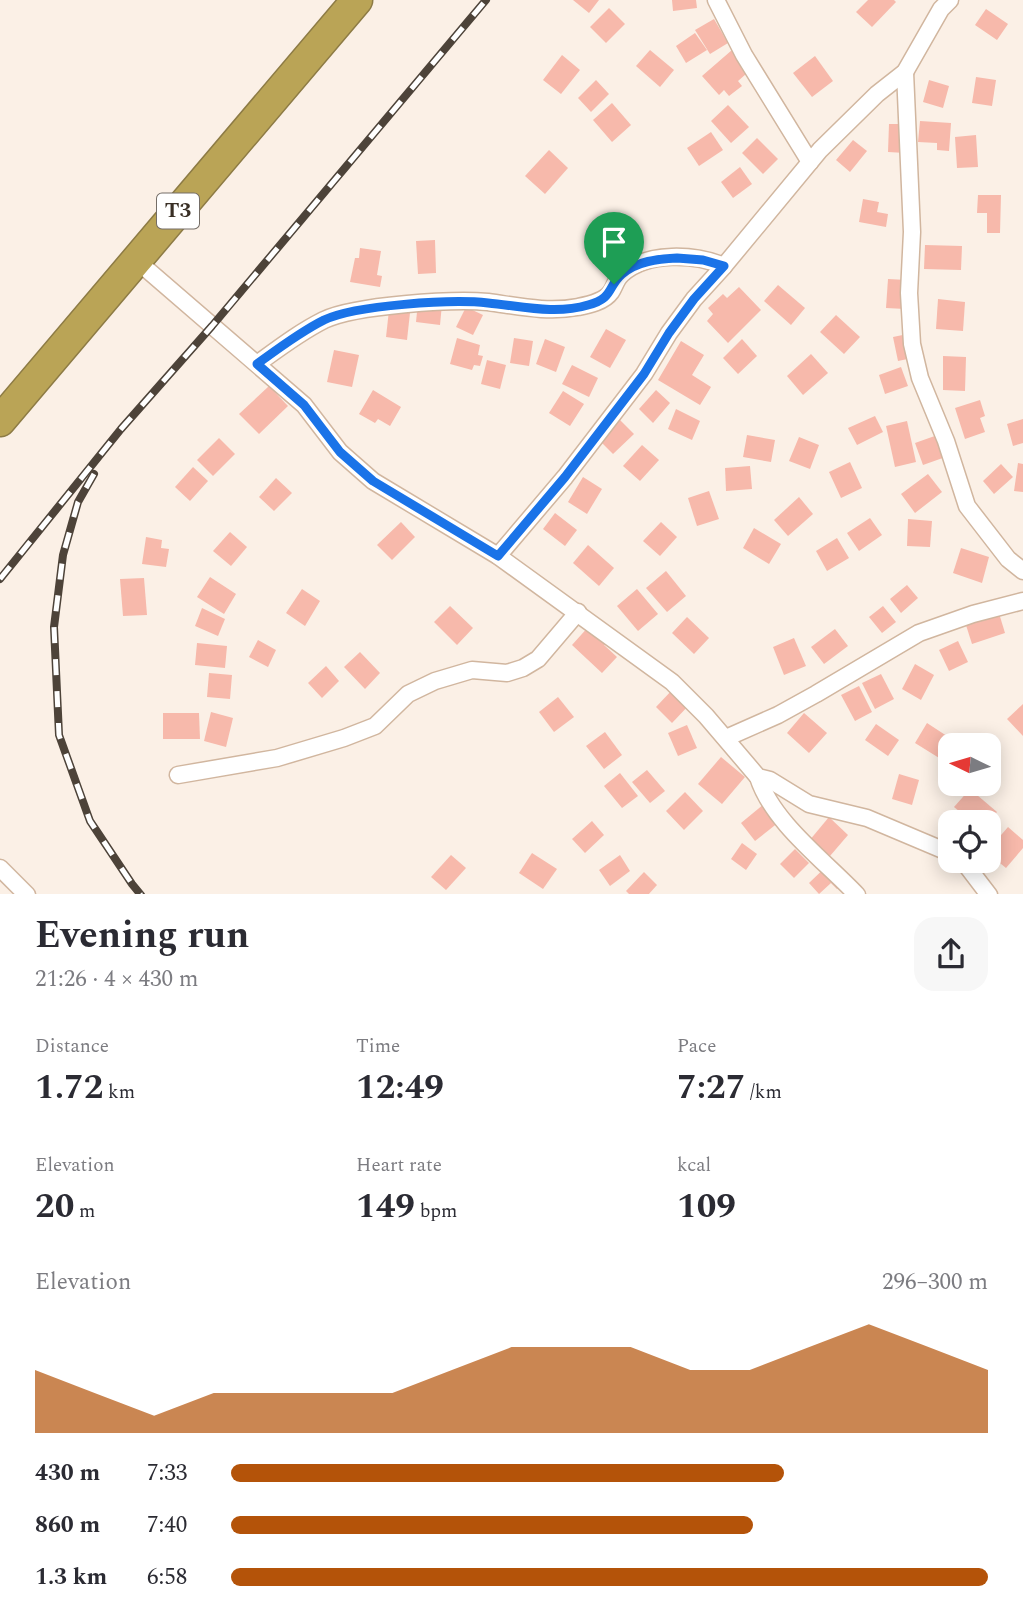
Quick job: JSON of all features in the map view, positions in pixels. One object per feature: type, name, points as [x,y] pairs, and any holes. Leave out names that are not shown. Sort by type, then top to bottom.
[{"type":"highway","name":"T3","points":[[0,421],[357,0]]},
{"type":"street","points":[[716,0],[744,55],[810,162]]},
{"type":"street","points":[[498,556],[573,466],[644,374],[694,299],[810,162],[877,94],[905,72],[941,3]]},
{"type":"street","points":[[905,72],[912,232],[909,293],[912,344],[920,378],[946,440],[967,506],[1008,559],[1023,571]]},
{"type":"street","points":[[257,364],[326,319],[352,312],[438,302],[486,302],[529,308],[575,308],[600,300],[611,292],[622,274],[654,259],[703,260],[724,266]]},
{"type":"street","points":[[136,260],[304,405],[340,452],[373,481],[498,556],[672,682],[726,738],[758,777],[768,798],[808,850],[857,894]]},
{"type":"street","points":[[726,738],[778,715],[919,633],[973,614],[1023,601]]},
{"type":"street","points":[[178,775],[277,758],[344,738],[376,726],[408,694],[457,673],[472,670],[507,673],[523,668],[537,659],[578,612]]},
{"type":"street","points":[[758,777],[770,780],[809,804],[867,818],[938,848]]},
{"type":"street","points":[[0,868],[27,894]]},
{"type":"street","points":[[972,873],[989,894]]},
{"type":"building","points":[[573,0],[599,0],[589,13]]},
{"type":"building","points":[[672,0],[696,0],[697,8],[673,11]]},
{"type":"building","points":[[868,0],[896,2],[872,27],[856,12]]},
{"type":"building","points":[[609,8],[625,24],[606,43],[590,27]]},
{"type":"building","points":[[986,9],[1008,24],[997,40],[975,25]]},
{"type":"building","points":[[714,19],[728,43],[710,54],[695,30]]},
{"type":"building","points":[[695,33],[707,50],[686,63],[676,46]]},
{"type":"building","points":[[650,50],[674,70],[660,87],[636,66]]},
{"type":"building","points":[[732,50],[745,65],[741,68],[746,74],[738,81],[742,86],[729,96],[724,90],[719,95],[702,76]]},
{"type":"building","points":[[562,55],[580,70],[561,94],[543,80]]},
{"type":"building","points":[[815,56],[833,81],[812,97],[793,73]]},
{"type":"building","points":[[976,77],[996,80],[992,106],[972,103]]},
{"type":"building","points":[[596,80],[609,94],[591,112],[578,98]]},
{"type":"building","points":[[929,80],[949,86],[943,108],[923,102]]},
{"type":"building","points":[[612,103],[631,125],[612,142],[593,120]]},
{"type":"building","points":[[728,105],[749,127],[731,143],[711,121]]},
{"type":"building","points":[[920,121],[951,123],[949,151],[937,150],[937,143],[918,142]]},
{"type":"building","points":[[889,124],[906,124],[905,153],[888,152]]},
{"type":"building","points":[[711,132],[723,150],[699,166],[687,148]]},
{"type":"building","points":[[976,135],[978,167],[957,168],[955,137]]},
{"type":"building","points":[[757,138],[778,159],[763,174],[742,153]]},
{"type":"building","points":[[853,140],[867,151],[850,172],[836,160]]},
{"type":"building","points":[[549,150],[568,168],[545,194],[525,176]]},
{"type":"building","points":[[740,167],[752,184],[733,198],[721,182]]},
{"type":"building","points":[[978,195],[1001,195],[1000,233],[987,233],[987,213],[977,213]]},
{"type":"building","points":[[863,199],[879,202],[877,212],[888,214],[886,227],[859,222]]},
{"type":"building","points":[[435,240],[436,273],[418,274],[416,241]]},
{"type":"building","points":[[925,245],[962,246],[961,270],[924,269]]},
{"type":"building","points":[[360,248],[381,251],[377,275],[382,276],[380,287],[350,282]]},
{"type":"building","points":[[888,279],[907,280],[905,309],[886,308]]},
{"type":"building","points":[[778,285],[805,308],[791,325],[764,301]]},
{"type":"building","points":[[739,287],[761,310],[728,343],[707,321],[713,314],[708,308],[723,294],[727,298]]},
{"type":"building","points":[[938,299],[965,302],[963,331],[936,329]]},
{"type":"building","points":[[418,302],[442,304],[440,325],[416,322]]},
{"type":"building","points":[[466,307],[483,315],[473,335],[456,327]]},
{"type":"building","points":[[389,310],[410,313],[407,340],[386,337]]},
{"type":"building","points":[[836,315],[860,337],[844,354],[820,332]]},
{"type":"building","points":[[606,329],[626,340],[610,368],[590,357]]},
{"type":"building","points":[[917,332],[922,356],[898,361],[893,337]]},
{"type":"building","points":[[457,338],[480,345],[478,355],[483,356],[480,366],[474,365],[472,370],[450,364]]},
{"type":"building","points":[[514,338],[533,341],[529,366],[510,363]]},
{"type":"building","points":[[545,339],[565,347],[556,372],[536,364]]},
{"type":"building","points":[[742,339],[757,356],[738,374],[723,358]]},
{"type":"building","points":[[681,341],[704,355],[692,375],[711,387],[700,405],[658,380]]},
{"type":"building","points":[[334,350],[359,355],[352,387],[327,382]]},
{"type":"building","points":[[811,354],[828,373],[803,395],[787,376]]},
{"type":"building","points":[[943,356],[966,357],[965,391],[943,390]]},
{"type":"building","points":[[487,360],[506,365],[500,389],[481,384]]},
{"type":"building","points":[[572,365],[598,378],[589,397],[562,384]]},
{"type":"building","points":[[901,367],[908,386],[885,394],[879,375]]},
{"type":"building","points":[[269,386],[288,406],[259,434],[239,414]]},
{"type":"building","points":[[373,390],[401,407],[390,426],[378,419],[375,423],[359,414]]},
{"type":"building","points":[[656,390],[670,403],[653,423],[639,409]]},
{"type":"building","points":[[563,391],[584,404],[570,426],[549,413]]},
{"type":"building","points":[[980,400],[985,416],[980,418],[985,432],[965,439],[955,408]]},
{"type":"building","points":[[676,409],[700,421],[692,440],[668,429]]},
{"type":"building","points":[[875,416],[883,432],[857,445],[848,428]]},
{"type":"building","points":[[619,419],[634,434],[613,454],[598,439]]},
{"type":"building","points":[[1023,419],[1023,443],[1013,446],[1007,424]]},
{"type":"building","points":[[907,421],[916,462],[895,467],[886,426]]},
{"type":"building","points":[[946,432],[954,454],[923,465],[915,443]]},
{"type":"building","points":[[747,435],[775,440],[771,462],[743,457]]},
{"type":"building","points":[[799,437],[819,445],[810,469],[789,461]]},
{"type":"building","points":[[219,438],[235,454],[213,476],[197,460]]},
{"type":"building","points":[[642,445],[659,460],[640,481],[623,466]]},
{"type":"building","points":[[850,462],[862,488],[841,498],[829,472]]},
{"type":"building","points":[[1018,463],[1023,464],[1023,492],[1014,491]]},
{"type":"building","points":[[1001,464],[1013,477],[994,494],[983,481]]},
{"type":"building","points":[[750,466],[752,489],[726,491],[725,468]]},
{"type":"building","points":[[193,467],[208,481],[190,501],[175,487]]},
{"type":"building","points":[[928,474],[942,492],[915,513],[901,494]]},
{"type":"building","points":[[583,477],[602,489],[587,514],[568,502]]},
{"type":"building","points":[[276,478],[292,493],[274,511],[259,497]]},
{"type":"building","points":[[709,491],[719,519],[697,526],[688,498]]},
{"type":"building","points":[[799,497],[813,514],[788,536],[774,520]]},
{"type":"building","points":[[555,513],[577,530],[565,546],[543,529]]},
{"type":"building","points":[[870,518],[882,535],[859,551],[847,533]]},
{"type":"building","points":[[908,519],[932,521],[930,547],[907,546]]},
{"type":"building","points":[[401,522],[415,537],[392,560],[377,545]]},
{"type":"building","points":[[661,522],[677,537],[660,556],[643,541]]},
{"type":"building","points":[[754,528],[781,544],[769,564],[743,548]]},
{"type":"building","points":[[230,532],[247,547],[231,566],[213,551]]},
{"type":"building","points":[[146,537],[162,540],[161,548],[169,549],[166,567],[142,564]]},
{"type":"building","points":[[837,538],[849,558],[827,571],[816,551]]},
{"type":"building","points":[[588,545],[614,568],[599,586],[573,563]]},
{"type":"building","points":[[961,548],[989,557],[982,583],[953,573]]},
{"type":"building","points":[[666,571],[686,596],[667,612],[646,588]]},
{"type":"building","points":[[210,577],[236,594],[224,614],[197,597]]},
{"type":"building","points":[[144,578],[147,615],[123,616],[120,579]]},
{"type":"building","points":[[907,585],[918,598],[901,613],[890,599]]},
{"type":"building","points":[[302,589],[320,601],[305,626],[286,613]]},
{"type":"building","points":[[637,589],[658,614],[638,631],[617,606]]},
{"type":"building","points":[[450,606],[473,628],[457,645],[434,622]]},
{"type":"building","points":[[883,606],[896,622],[882,633],[869,617]]},
{"type":"building","points":[[202,608],[225,619],[218,636],[195,626]]},
{"type":"building","points":[[998,610],[1005,633],[972,644],[965,622]]},
{"type":"building","points":[[687,617],[709,638],[694,654],[672,633]]},
{"type":"building","points":[[590,625],[607,642],[604,645],[617,657],[602,673],[572,645]]},
{"type":"building","points":[[835,629],[848,646],[824,664],[811,647]]},
{"type":"building","points":[[794,638],[806,666],[784,675],[773,647]]},
{"type":"building","points":[[258,640],[276,650],[268,667],[249,657]]},
{"type":"building","points":[[958,641],[968,662],[949,671],[939,650]]},
{"type":"building","points":[[197,643],[227,646],[225,668],[195,665]]},
{"type":"building","points":[[360,652],[380,673],[365,689],[344,667]]},
{"type":"building","points":[[915,664],[934,675],[921,700],[902,689]]},
{"type":"building","points":[[326,666],[339,681],[322,698],[308,683]]},
{"type":"building","points":[[209,673],[232,675],[230,699],[207,697]]},
{"type":"building","points":[[881,674],[894,699],[875,709],[862,683]]},
{"type":"building","points":[[859,686],[872,712],[855,721],[841,695]]},
{"type":"building","points":[[674,688],[690,704],[672,723],[656,707]]},
{"type":"building","points":[[558,697],[574,717],[554,732],[539,712]]},
{"type":"building","points":[[1023,704],[1023,736],[1007,719]]},
{"type":"building","points":[[211,712],[233,718],[226,747],[204,741]]},
{"type":"building","points":[[163,713],[199,713],[200,739],[163,739]]},
{"type":"building","points":[[804,713],[827,733],[809,753],[787,733]]},
{"type":"building","points":[[927,723],[942,733],[938,733],[938,757],[915,743]]},
{"type":"building","points":[[876,724],[899,740],[888,756],[865,740]]},
{"type":"building","points":[[687,725],[697,748],[678,756],[668,733]]},
{"type":"building","points":[[605,732],[622,755],[604,769],[586,746]]},
{"type":"building","points":[[721,757],[745,777],[722,804],[698,784]]},
{"type":"building","points":[[647,770],[665,791],[650,803],[632,782]]},
{"type":"building","points":[[620,773],[638,796],[622,808],[604,786]]},
{"type":"building","points":[[899,774],[919,780],[912,805],[892,799]]},
{"type":"building","points":[[685,792],[703,811],[684,830],[666,811]]},
{"type":"building","points":[[964,796],[978,796],[995,810],[958,810],[954,807]]},
{"type":"building","points":[[764,804],[779,822],[755,841],[741,823]]},
{"type":"building","points":[[829,817],[848,835],[830,856],[809,841]]},
{"type":"building","points":[[592,821],[604,835],[585,853],[572,839]]},
{"type":"building","points":[[1008,827],[1023,840],[1023,848],[1006,868],[1001,864],[1001,835]]},
{"type":"building","points":[[742,843],[757,854],[746,870],[731,859]]},
{"type":"building","points":[[795,849],[809,863],[794,878],[780,864]]},
{"type":"building","points":[[532,853],[557,869],[543,889],[519,873]]},
{"type":"building","points":[[451,855],[466,868],[446,890],[431,877]]},
{"type":"building","points":[[620,855],[630,871],[610,886],[599,870]]},
{"type":"building","points":[[832,861],[848,879],[837,889],[831,883],[819,894],[809,883]]},
{"type":"building","points":[[644,872],[657,885],[649,894],[629,894],[626,891]]},
{"type":"railway","points":[[0,579],[121,429],[212,326],[486,0]]},
{"type":"railway","points":[[94,474],[78,502],[63,555],[54,627],[59,735],[90,821],[140,894]]},
{"type":"route","points":[[654,259],[703,260],[724,266],[694,299],[644,374],[565,477],[498,556],[373,481],[340,452],[304,405],[257,364],[326,319],[352,312],[438,302],[486,302],[529,308],[575,308],[600,300],[611,292],[614,284],[622,274],[654,259]]}]
